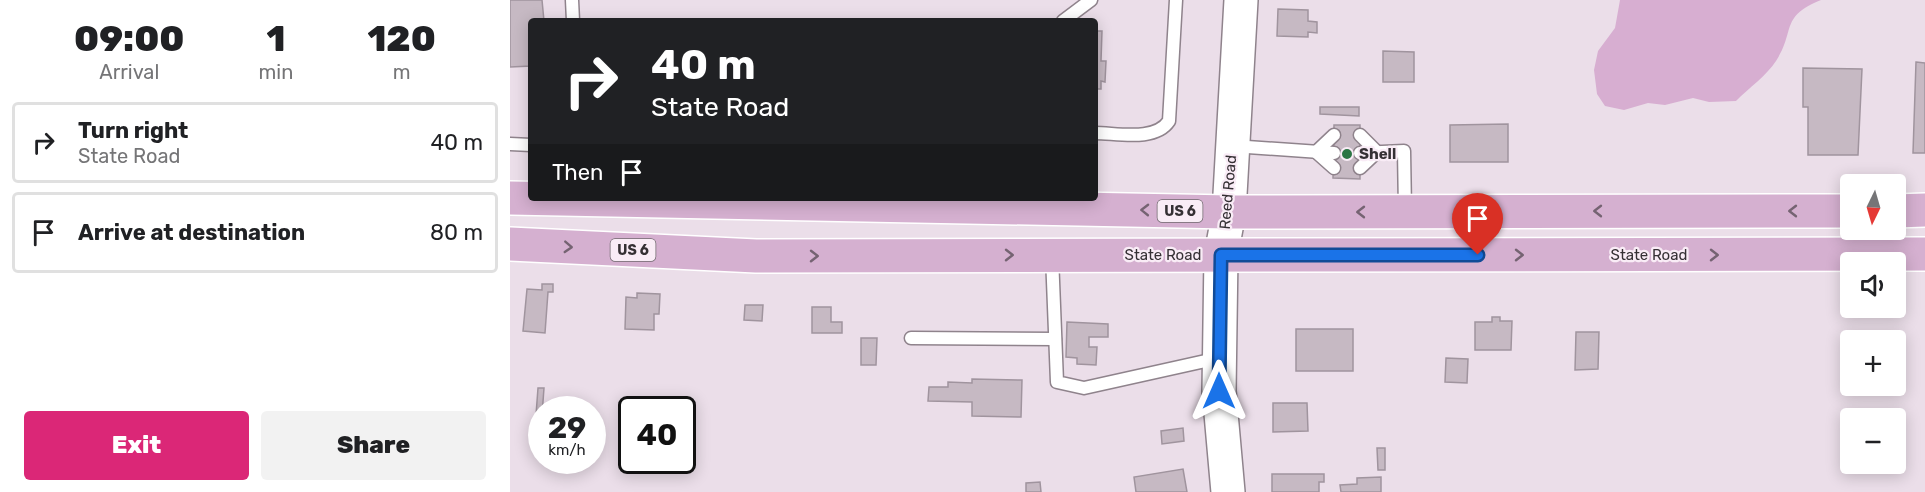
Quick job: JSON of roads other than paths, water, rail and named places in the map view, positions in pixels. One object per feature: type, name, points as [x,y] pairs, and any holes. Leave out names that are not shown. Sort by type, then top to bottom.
[{"type":"main road","name":"US 6","points":[[510,198],[528,198]]},
{"type":"main road","name":"US 6","points":[[826,201],[1070,203],[1229,212],[1840,211]]},
{"type":"main road","points":[[1906,210],[1925,210]]},
{"type":"main road","name":"State Road","points":[[510,244],[756,256],[1925,254]]},
{"type":"street","name":"Reed Road","points":[[1228,492],[1220,426],[1221,255],[1229,212],[1241,0]]},
{"type":"lane","points":[[572,0],[573,18]]},
{"type":"lane","points":[[1067,18],[1091,0]]},
{"type":"lane","points":[[1098,133],[1152,134],[1163,130],[1169,122],[1176,0]]},
{"type":"lane","points":[[1316,152],[1334,135]]},
{"type":"lane","points":[[1360,135],[1377,152]]},
{"type":"lane","points":[[510,144],[528,145]]},
{"type":"lane","points":[[1232,146],[1334,153]]},
{"type":"lane","points":[[1360,153],[1404,151],[1405,212]]},
{"type":"lane","points":[[1316,152],[1334,168]]},
{"type":"lane","points":[[1360,168],[1377,152]]},
{"type":"lane","points":[[1052,255],[1057,382],[1083,388],[1219,358]]},
{"type":"lane","points":[[911,338],[1055,339]]},
{"type":"place","name":"Shell","points":[[1347,154]]}]
